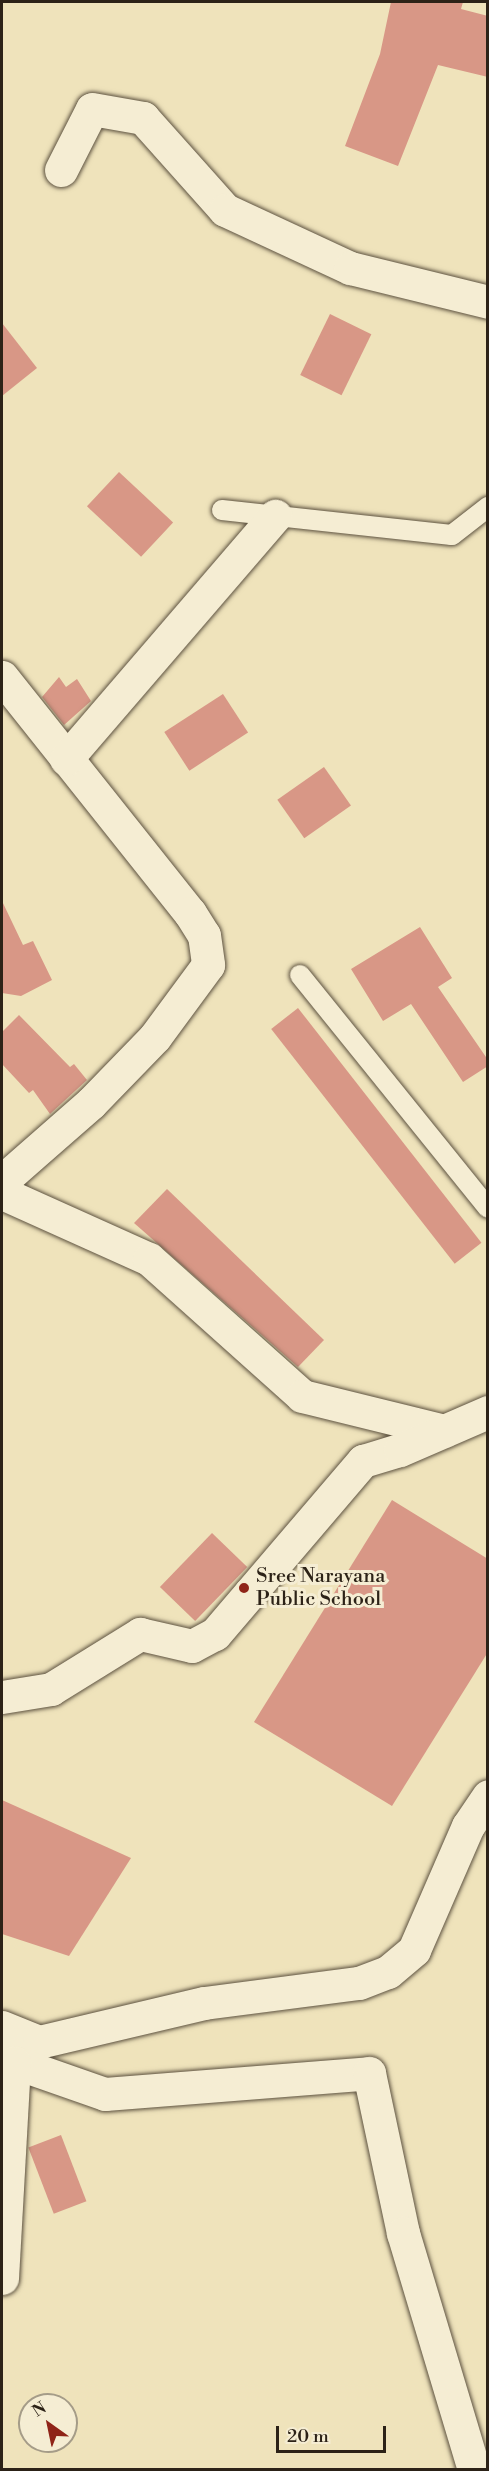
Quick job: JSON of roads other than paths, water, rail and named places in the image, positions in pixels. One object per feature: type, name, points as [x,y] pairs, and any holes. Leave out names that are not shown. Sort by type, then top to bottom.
[{"type":"street","points":[[61,170],[92,109],[142,118],[225,210],[350,268],[488,302]]},
{"type":"street","points":[[66,759],[275,516]]},
{"type":"street","points":[[2,677],[190,913],[204,935],[208,965],[155,1038],[91,1103],[2,1181]]},
{"type":"street","points":[[2,1193],[149,1259],[302,1396],[444,1431]]},
{"type":"street","points":[[2,1697],[51,1689],[140,1634],[192,1646],[215,1634],[363,1461],[488,1412]]},
{"type":"street","points":[[2,2027],[39,2042],[204,2003],[359,1983],[388,1972],[414,1950],[468,1826],[488,1796]]},
{"type":"street","points":[[2,2278],[8,2060],[105,2094],[369,2073],[403,2234],[474,2469]]},
{"type":"lane","points":[[222,510],[452,535],[488,507]]},
{"type":"lane","points":[[300,975],[488,1209]]},
{"type":"place","name":"Sree Narayana Public School","points":[[244,1588]]}]
